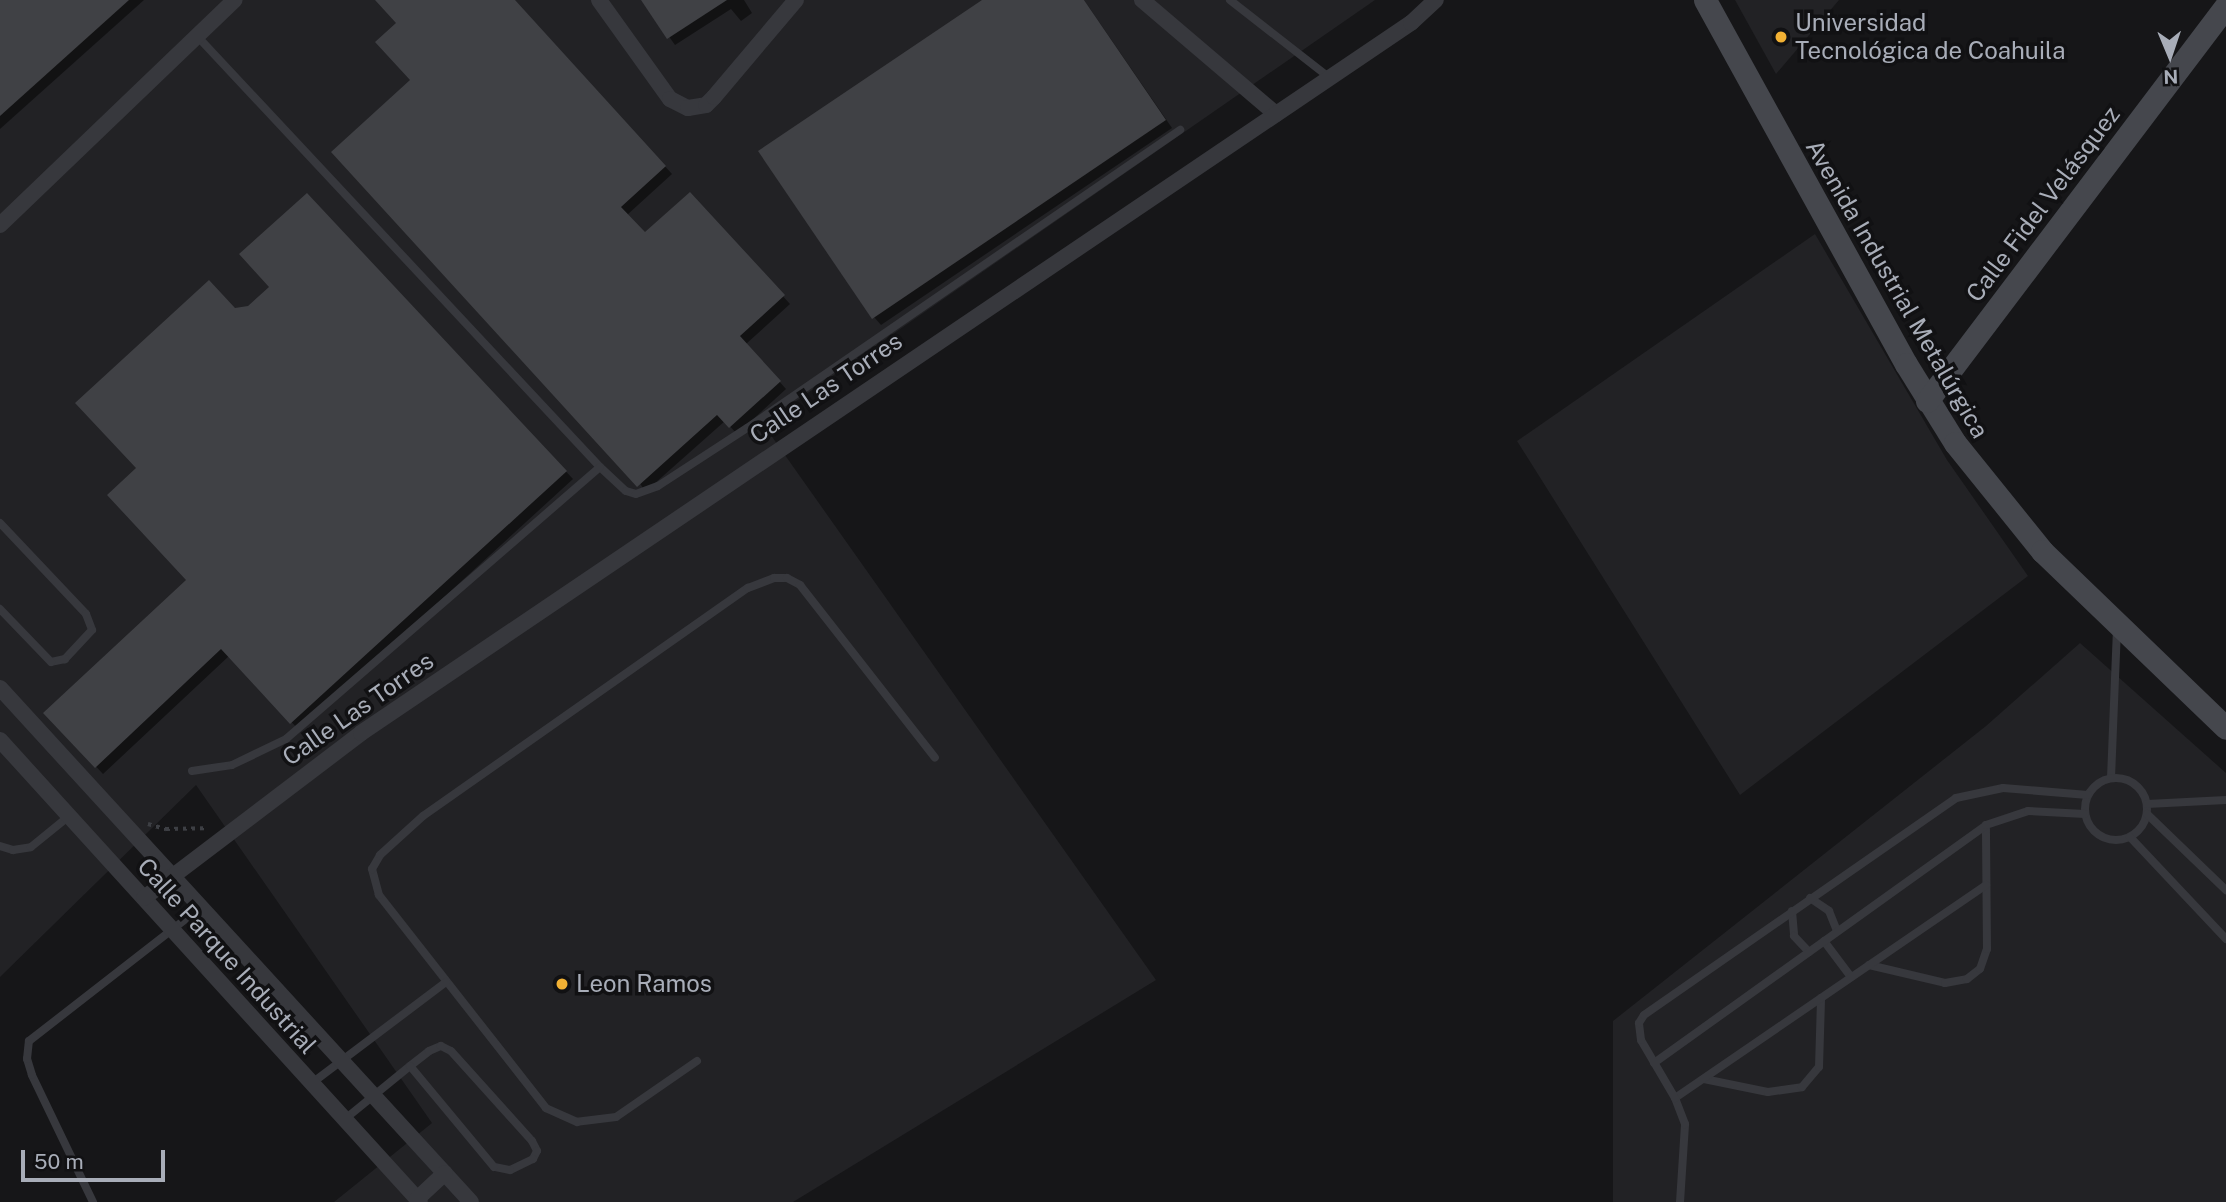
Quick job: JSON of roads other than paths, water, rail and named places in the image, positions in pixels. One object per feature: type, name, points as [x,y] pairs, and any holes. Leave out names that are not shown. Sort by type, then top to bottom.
[{"type":"street","points":[[0,225],[235,0]]},
{"type":"street","points":[[599,0],[670,99],[688,108],[706,104],[714,97],[796,0]]},
{"type":"street","points":[[1142,0],[1276,114]]},
{"type":"street","name":"Calle Las Torres","points":[[144,898],[372,725],[1411,23],[1436,0]]},
{"type":"street","name":"Avenida Industrial Metalúrgica","points":[[1704,0],[1927,401],[2007,512],[2117,626],[2226,728]]},
{"type":"street","name":"Calle Fidel Velásquez","points":[[1927,401],[2226,6]]},
{"type":"street","name":"Calle Parque Industrial","points":[[0,688],[471,1202]]},
{"type":"street","name":"Calle Parque Industrial","points":[[0,740],[418,1200]]},
{"type":"street","points":[[418,1200],[445,1173]]},
{"type":"lane","points":[[1230,0],[1330,78]]},
{"type":"lane","points":[[198,37],[600,467],[626,491],[646,493],[1180,130]]},
{"type":"lane","points":[[192,772],[232,765],[286,739],[600,467]]},
{"type":"lane","points":[[0,523],[86,614],[92,630],[65,659],[51,662],[0,609]]},
{"type":"lane","points":[[697,1061],[616,1117],[577,1122],[559,1115],[536,1097],[379,895],[372,869],[380,855],[423,816],[758,582],[787,578],[800,585],[935,758]]},
{"type":"lane","points":[[2111,778],[2117,626]]},
{"type":"lane","points":[[1680,1202],[1686,1138],[1675,1098],[1638,1031],[1644,1015],[1810,898],[1970,792],[2003,788],[2088,794],[2111,778],[2130,781],[2147,804],[2147,814],[2130,837]]},
{"type":"lane","points":[[2088,794],[2085,814],[2101,837],[2130,837],[2226,939]]},
{"type":"lane","points":[[2147,804],[2226,800]]},
{"type":"lane","points":[[1654,1063],[1986,825],[2028,811],[2085,814]]},
{"type":"lane","points":[[2147,814],[2226,890]]},
{"type":"lane","points":[[0,846],[13,850],[31,846],[69,816]]},
{"type":"lane","points":[[1869,965],[1945,983],[1974,975],[1985,960],[1987,949],[1986,825]]},
{"type":"lane","points":[[1675,1098],[1986,884]]},
{"type":"lane","points":[[1810,898],[1829,911],[1838,931]]},
{"type":"lane","points":[[93,1202],[32,1075],[27,1049],[35,1033],[201,906]]},
{"type":"lane","points":[[1792,911],[1794,936],[1809,952]]},
{"type":"lane","points":[[1824,941],[1851,977]]},
{"type":"lane","points":[[312,1083],[446,982]]},
{"type":"lane","points":[[1704,1079],[1768,1093],[1802,1087],[1819,1067],[1821,998]]},
{"type":"lane","points":[[345,1119],[410,1066],[434,1048],[451,1051],[536,1146],[533,1159],[510,1170],[494,1167],[410,1066]]},
{"type":"place","name":"Universidad Tecnológica de Coahuila","points":[[1781,37]]},
{"type":"place","name":"Leon Ramos","points":[[562,984]]}]
